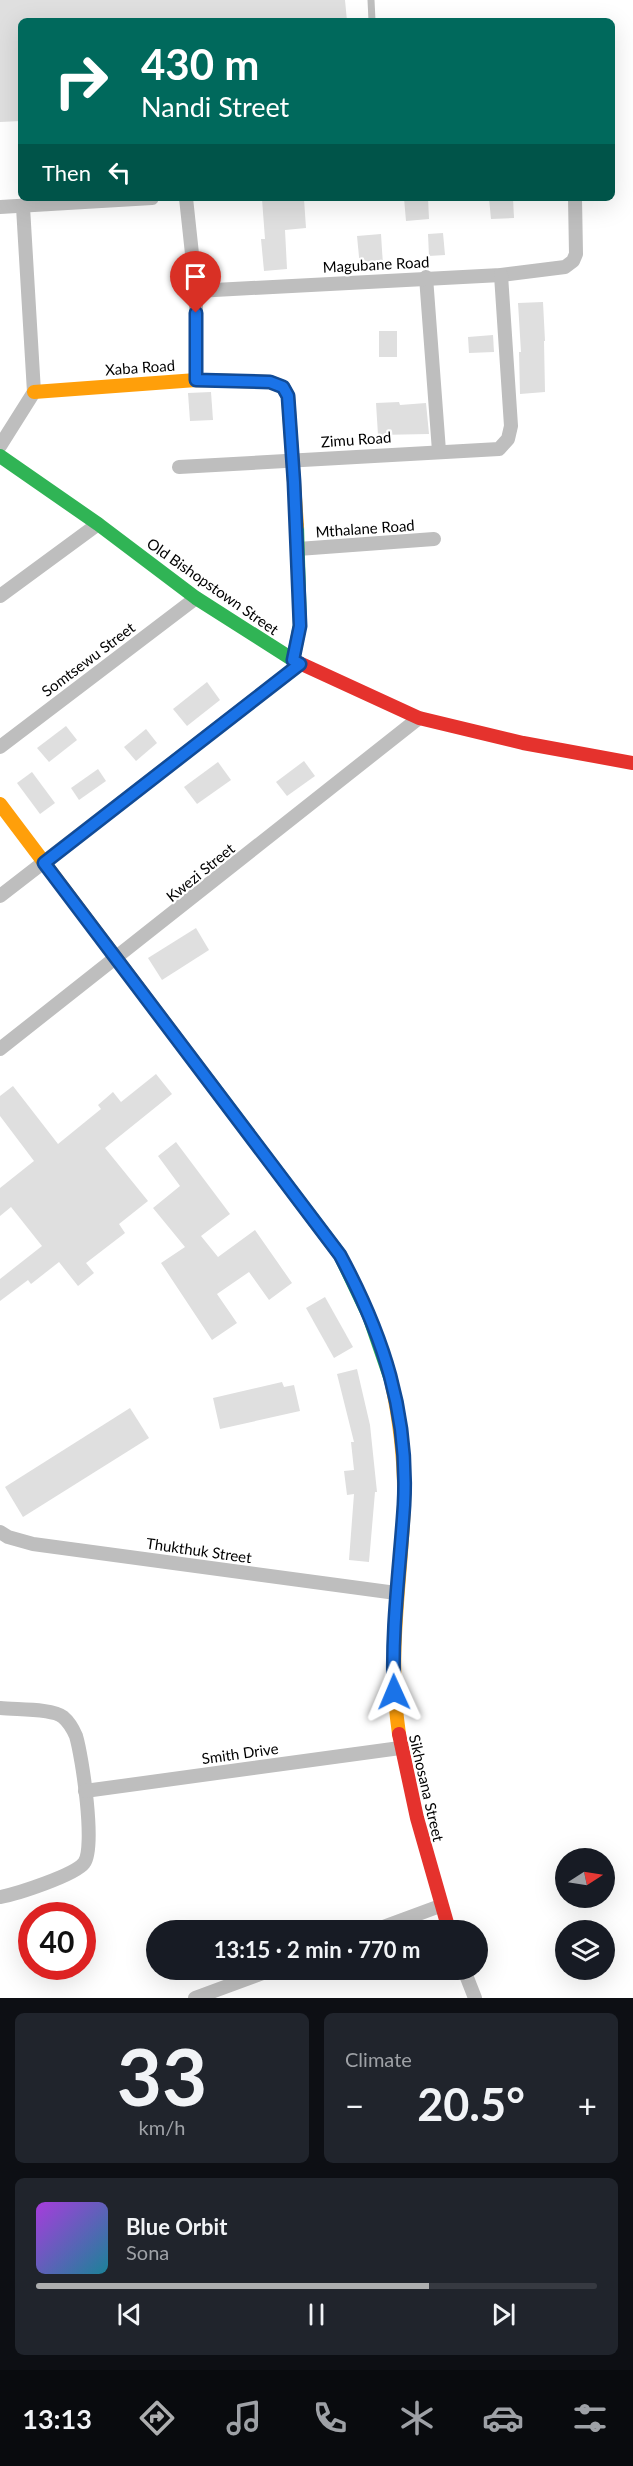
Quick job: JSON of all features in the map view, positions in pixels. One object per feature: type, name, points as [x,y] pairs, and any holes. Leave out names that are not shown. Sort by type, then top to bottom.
[{"type":"street","points":[[0,207],[109,201]]},
{"type":"street","points":[[186,201],[196,291],[196,380]]},
{"type":"street","name":"Magubane Road","points":[[196,291],[501,274],[557,268],[569,265],[576,254],[575,201]]},
{"type":"street","points":[[0,446],[34,392],[24,207]]},
{"type":"street","name":"Zimu Road","points":[[179,467],[499,449],[508,439],[511,426],[501,274]]},
{"type":"street","points":[[426,277],[439,451]]},
{"type":"street","name":"Xaba Road","points":[[34,392],[196,380],[270,382],[283,387],[288,396],[293,460]]},
{"type":"street","name":"Old Bishopstown Street","points":[[0,456],[98,524],[196,598],[297,662],[419,718],[523,743],[633,763]]},
{"type":"street","points":[[0,896],[297,662],[300,626],[293,460]]},
{"type":"street","points":[[0,596],[98,524]]},
{"type":"street","name":"Mthalane Road","points":[[298,549],[434,539]]},
{"type":"street","name":"Somtsewu Street","points":[[0,747],[196,598]]},
{"type":"street","name":"Kwezi Street","points":[[0,1049],[117,959],[419,718]]},
{"type":"street","name":"Sikhosana Street","points":[[0,804],[340,1255],[363,1298],[380,1340],[396,1399],[403,1448],[404,1503],[396,1593],[394,1713],[405,1778],[445,1920]]},
{"type":"street","name":"Thukthuk Street","points":[[0,1532],[8,1537],[33,1544],[396,1593]]},
{"type":"street","points":[[0,1708],[61,1715],[70,1724],[76,1737],[85,1791],[90,1845],[88,1858],[83,1865],[44,1884],[0,1897]]},
{"type":"street","name":"Smith Drive","points":[[85,1791],[400,1748]]},
{"type":"street","points":[[402,1920],[440,1906]]},
{"type":"street","points":[[195,1998],[244,1980]]},
{"type":"street","points":[[468,1980],[475,1998]]},
{"type":"lane","points":[[371,0],[372,18]]},
{"type":"building","points":[[0,0],[345,0],[347,18],[18,18],[18,121],[0,122]]},
{"type":"building","points":[[262,201],[304,201],[306,228],[285,230],[287,269],[264,271],[261,239],[265,239]]},
{"type":"building","points":[[404,201],[428,201],[429,219],[406,221]]},
{"type":"building","points":[[489,201],[513,201],[514,218],[491,219]]},
{"type":"building","points":[[443,233],[445,255],[429,256],[428,234]]},
{"type":"building","points":[[381,234],[383,265],[360,267],[357,236]]},
{"type":"building","points":[[543,302],[545,392],[520,394],[519,352],[521,352],[518,303]]},
{"type":"building","points":[[379,331],[397,331],[397,357],[379,357]]},
{"type":"building","points":[[493,335],[494,352],[469,353],[468,337]]},
{"type":"building","points":[[211,392],[213,420],[190,421],[188,393]]},
{"type":"building","points":[[399,402],[400,405],[426,403],[429,434],[378,435],[376,403]]},
{"type":"building","points":[[207,682],[220,700],[187,726],[173,709]]},
{"type":"building","points":[[66,726],[77,740],[49,762],[37,748]]},
{"type":"building","points":[[146,729],[157,743],[136,761],[124,747]]},
{"type":"building","points":[[304,761],[315,776],[287,796],[276,782]]},
{"type":"building","points":[[218,762],[231,780],[197,804],[184,787]]},
{"type":"building","points":[[98,769],[106,781],[79,800],[71,788]]},
{"type":"building","points":[[32,772],[55,803],[40,814],[17,783]]},
{"type":"building","points":[[196,928],[209,950],[162,980],[148,958]]},
{"type":"building","points":[[156,1074],[172,1094],[105,1148],[148,1201],[119,1224],[125,1233],[86,1263],[94,1273],[78,1286],[59,1262],[31,1284],[28,1280],[0,1301],[0,1279],[42,1246],[11,1207],[0,1216],[0,1188],[34,1161],[0,1116],[0,1096],[13,1086],[58,1144],[101,1109],[98,1105],[113,1092],[121,1102]]},
{"type":"building","points":[[176,1142],[230,1214],[201,1236],[218,1257],[255,1230],[292,1283],[269,1300],[249,1272],[217,1294],[237,1323],[212,1340],[161,1263],[185,1247],[153,1208],[180,1186],[158,1156]]},
{"type":"building","points":[[325,1297],[353,1347],[334,1358],[306,1308]]},
{"type":"building","points":[[357,1369],[370,1425],[377,1492],[375,1492],[369,1562],[349,1560],[354,1494],[347,1495],[344,1471],[354,1470],[351,1442],[354,1442],[337,1374]]},
{"type":"building","points":[[282,1382],[284,1387],[294,1385],[300,1411],[220,1429],[213,1398]]},
{"type":"building","points":[[130,1408],[149,1438],[23,1517],[5,1487]]},
{"type":"traffic: fast","points":[[0,456],[98,524],[196,598],[295,661]]},
{"type":"traffic: fast","points":[[293,660],[300,625],[297,526]]},
{"type":"traffic: fast","points":[[211,1084],[340,1255],[369,1316],[391,1380]]},
{"type":"traffic: slow","points":[[34,392],[196,380],[270,382],[283,387],[288,396],[297,526]]},
{"type":"traffic: slow","points":[[0,804],[211,1084]]},
{"type":"traffic: slow","points":[[391,1380],[404,1473],[394,1675],[399,1734]]},
{"type":"traffic: jam","points":[[295,661],[419,718],[523,743],[633,763]]},
{"type":"traffic: jam","points":[[399,1734],[417,1818],[446,1920]]},
{"type":"route","points":[[196,313],[196,380],[270,382],[283,387],[288,396],[298,549],[300,626],[293,660],[300,664],[44,863],[340,1255],[363,1298],[380,1340],[396,1399],[403,1448],[404,1503],[396,1593],[394,1692]]}]
